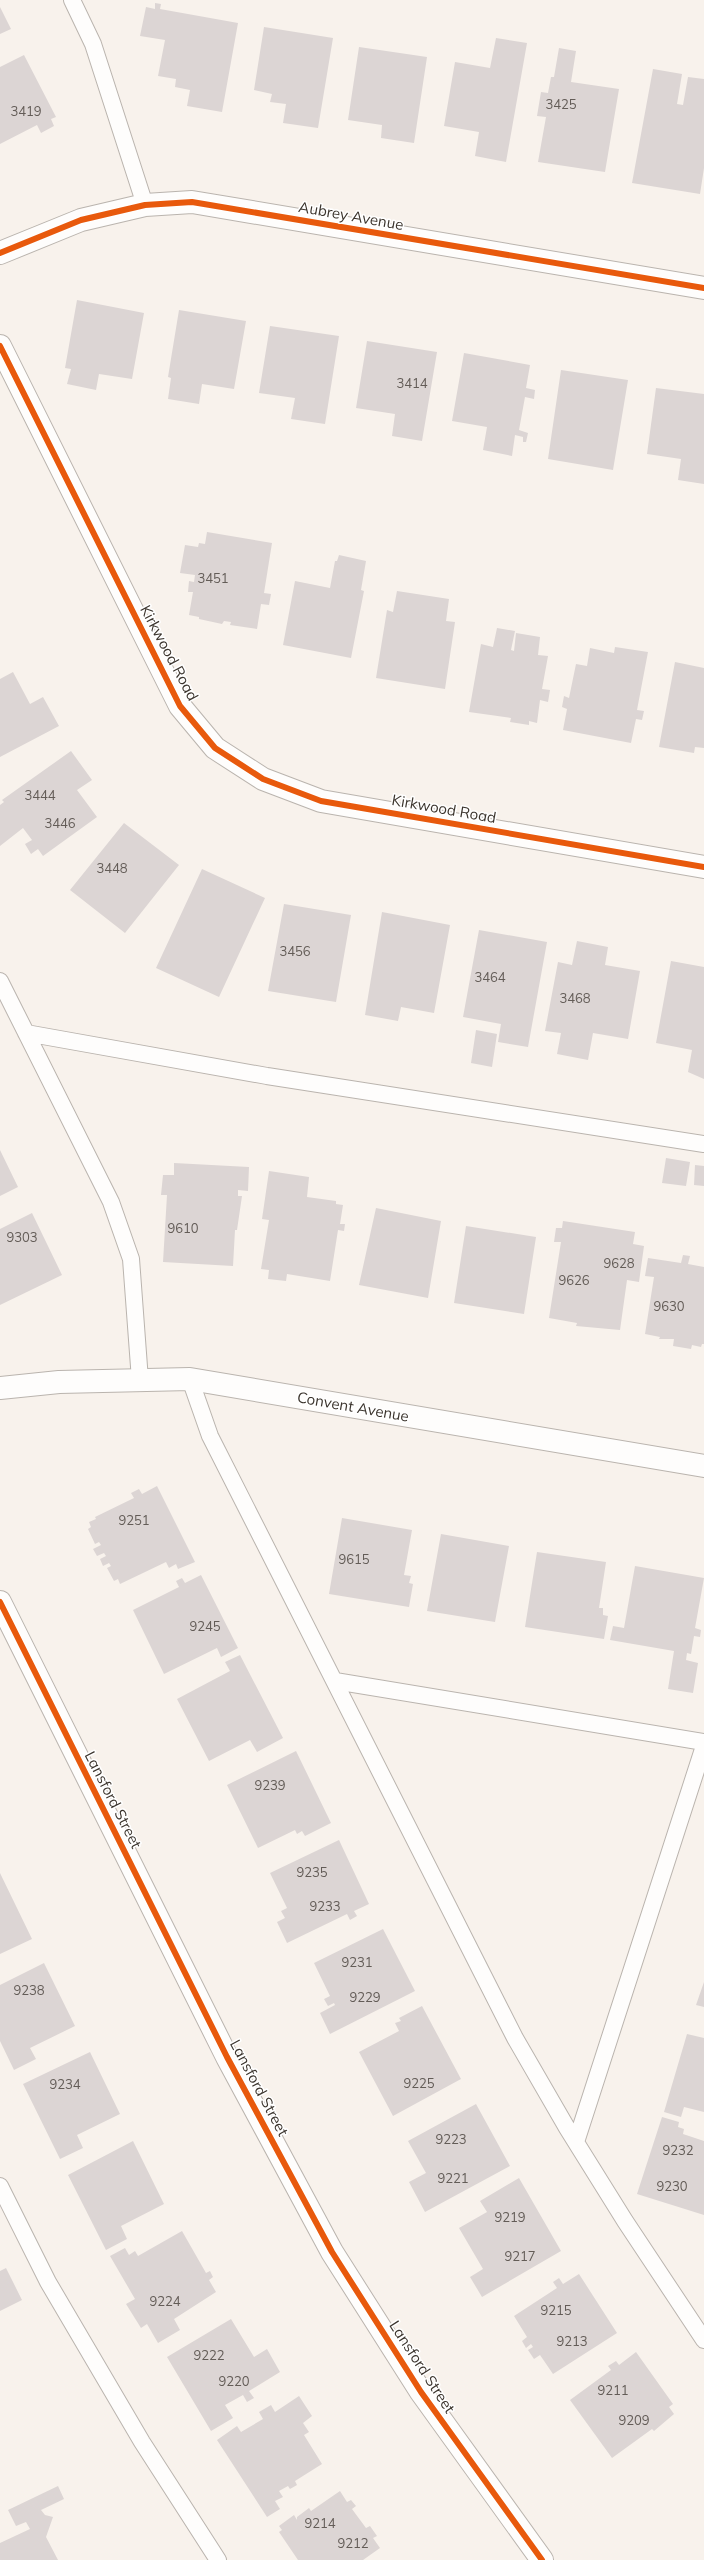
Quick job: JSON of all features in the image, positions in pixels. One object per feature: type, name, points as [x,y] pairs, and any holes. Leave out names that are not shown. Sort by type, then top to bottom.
[{"type":"street","name":"Aubrey Avenue","points":[[0,253],[81,220],[145,205],[192,202],[704,288]]},
{"type":"street","name":"Kirkwood Road","points":[[0,346],[180,706],[215,748],[262,779],[320,801],[704,867]]},
{"type":"street","name":"Convent Avenue","points":[[0,1388],[59,1382],[190,1379],[704,1466]]},
{"type":"street","name":"Lansford Street","points":[[0,1602],[227,2057],[332,2252],[421,2392],[542,2560]]},
{"type":"lane","points":[[72,0],[93,44],[145,205]]},
{"type":"lane","points":[[0,981],[111,1202],[131,1259],[140,1380]]},
{"type":"lane","points":[[26,1032],[267,1076],[704,1144]]},
{"type":"lane","points":[[190,1379],[210,1436],[515,2038],[624,2221],[704,2340]]},
{"type":"lane","points":[[335,1681],[704,1742]]},
{"type":"lane","points":[[576,2142],[704,1746]]},
{"type":"lane","points":[[0,2186],[48,2282],[142,2442],[218,2560]]},
{"type":"building","points":[[155,3],[161,4],[160,9],[238,23],[222,112],[187,106],[190,90],[175,87],[176,79],[158,76],[165,40],[140,36],[146,7],[155,9]]},
{"type":"building","points":[[0,7],[11,29],[0,34]]},
{"type":"building","points":[[264,27],[333,38],[318,128],[283,123],[286,104],[270,102],[272,94],[254,90]]},
{"type":"building","points":[[496,38],[527,43],[506,162],[475,156],[479,132],[444,126],[455,62],[490,68]]},
{"type":"building","points":[[359,47],[427,57],[414,143],[381,138],[382,125],[348,120]]},
{"type":"building","points":[[559,48],[576,51],[571,82],[619,89],[605,172],[538,162],[546,117],[537,116],[541,92],[548,93],[551,77],[554,77]]},
{"type":"building","points":[[24,55],[56,117],[51,119],[54,126],[41,133],[37,125],[0,144],[0,67]]},
{"type":"building","points":[[653,69],[682,74],[677,104],[683,105],[688,77],[704,79],[704,168],[700,194],[632,183]]},
{"type":"building","points":[[77,300],[144,313],[132,379],[99,374],[96,390],[67,384],[71,369],[65,368]]},
{"type":"building","points":[[179,310],[246,321],[234,389],[202,384],[199,404],[168,399],[171,378],[168,377]]},
{"type":"building","points":[[270,326],[339,336],[325,424],[291,419],[295,398],[259,393]]},
{"type":"building","points":[[367,341],[437,352],[422,441],[392,436],[395,414],[356,408]]},
{"type":"building","points":[[464,353],[530,365],[526,388],[535,390],[534,399],[525,397],[519,430],[528,433],[526,442],[523,442],[523,437],[515,435],[512,456],[483,450],[487,427],[452,421]]},
{"type":"building","points":[[561,370],[628,380],[613,470],[548,459]]},
{"type":"building","points":[[656,388],[704,394],[704,484],[678,480],[681,459],[647,454]]},
{"type":"building","points":[[207,532],[272,543],[264,593],[271,594],[269,605],[261,604],[257,629],[230,625],[231,622],[224,621],[222,624],[199,619],[199,617],[189,615],[193,592],[188,592],[189,581],[194,582],[195,575],[180,573],[185,545],[198,547],[199,543],[205,544]]},
{"type":"building","points":[[339,555],[366,561],[361,590],[364,591],[351,658],[283,645],[295,581],[330,588],[335,561],[337,561]]},
{"type":"building","points":[[397,591],[449,599],[446,621],[455,622],[445,689],[376,678],[387,610],[393,612]]},
{"type":"building","points":[[497,628],[515,631],[511,650],[514,651],[516,633],[540,637],[538,655],[548,656],[542,689],[550,690],[548,702],[540,700],[537,723],[529,721],[529,725],[510,722],[511,718],[469,712],[481,644],[493,647]]},
{"type":"building","points":[[615,647],[648,652],[637,710],[644,711],[642,720],[636,719],[631,743],[563,730],[567,709],[562,707],[564,696],[569,698],[576,664],[587,666],[590,648],[614,653]]},
{"type":"building","points":[[675,662],[704,668],[704,748],[695,747],[694,753],[659,747]]},
{"type":"building","points":[[13,672],[30,704],[43,697],[59,726],[0,757],[0,679]]},
{"type":"building","points":[[71,751],[92,780],[77,790],[97,817],[43,856],[38,849],[31,854],[25,844],[32,840],[23,828],[0,846],[0,805],[4,802],[2,800]]},
{"type":"building","points":[[124,823],[179,865],[125,933],[70,890]]},
{"type":"building","points":[[202,869],[265,898],[219,997],[156,968]]},
{"type":"building","points":[[284,904],[351,915],[336,1002],[268,991]]},
{"type":"building","points":[[382,912],[450,925],[434,1013],[401,1007],[398,1021],[365,1015]]},
{"type":"building","points":[[479,930],[547,942],[528,1047],[498,1042],[501,1024],[463,1017]]},
{"type":"building","points":[[577,941],[608,947],[605,965],[640,971],[628,1039],[593,1033],[588,1060],[557,1054],[561,1033],[545,1031],[558,962],[572,965]]},
{"type":"building","points":[[671,961],[704,967],[704,1079],[688,1072],[692,1050],[656,1043]]},
{"type":"building","points":[[476,1030],[497,1034],[492,1067],[471,1063]]},
{"type":"building","points":[[0,1150],[18,1187],[0,1196]]},
{"type":"building","points":[[666,1158],[690,1162],[686,1186],[662,1183]]},
{"type":"building","points":[[174,1163],[249,1167],[248,1191],[238,1190],[238,1196],[242,1196],[237,1230],[235,1230],[233,1266],[163,1262],[167,1195],[161,1195],[163,1175],[174,1175]]},
{"type":"building","points":[[695,1165],[704,1166],[704,1186],[694,1185]]},
{"type":"building","points":[[269,1171],[309,1177],[307,1197],[336,1201],[336,1204],[343,1205],[340,1224],[345,1224],[344,1231],[338,1230],[330,1281],[287,1274],[286,1281],[268,1279],[269,1270],[261,1269],[269,1220],[262,1219]]},
{"type":"building","points":[[376,1208],[441,1221],[428,1298],[359,1285]]},
{"type":"building","points":[[32,1213],[62,1275],[0,1305],[0,1229]]},
{"type":"building","points":[[563,1221],[635,1232],[633,1244],[644,1246],[639,1282],[627,1280],[620,1330],[576,1326],[577,1323],[549,1318],[561,1242],[554,1242],[556,1228],[562,1228]]},
{"type":"building","points":[[466,1226],[536,1237],[524,1314],[454,1303]]},
{"type":"building","points":[[683,1255],[690,1256],[688,1264],[704,1267],[704,1344],[702,1344],[701,1347],[692,1345],[691,1349],[673,1346],[674,1339],[659,1339],[660,1337],[645,1334],[654,1277],[645,1276],[648,1258],[681,1263]]},
{"type":"building","points":[[157,1486],[195,1562],[178,1569],[176,1564],[169,1568],[166,1562],[120,1584],[118,1579],[114,1581],[107,1568],[111,1566],[109,1563],[103,1566],[100,1559],[106,1556],[104,1553],[97,1556],[93,1549],[101,1545],[99,1542],[95,1544],[88,1529],[91,1527],[89,1522],[96,1519],[95,1517],[134,1498],[131,1493],[139,1489],[142,1494]]},
{"type":"building","points":[[342,1518],[412,1530],[404,1575],[411,1576],[409,1583],[413,1584],[409,1607],[329,1594]]},
{"type":"building","points":[[441,1534],[509,1546],[495,1622],[427,1611]]},
{"type":"building","points":[[537,1552],[606,1562],[599,1608],[603,1608],[603,1615],[608,1616],[604,1639],[525,1627]]},
{"type":"building","points":[[635,1566],[704,1578],[695,1628],[701,1630],[700,1637],[694,1636],[691,1654],[687,1653],[686,1660],[698,1663],[693,1693],[668,1689],[674,1651],[610,1640],[613,1626],[624,1628]]},
{"type":"building","points":[[201,1575],[238,1648],[221,1657],[217,1648],[164,1674],[133,1610],[179,1587],[176,1581],[182,1578],[185,1583]]},
{"type":"building","points":[[240,1655],[283,1738],[257,1752],[250,1740],[209,1761],[177,1699],[230,1671],[225,1662]]},
{"type":"building","points":[[296,1751],[331,1823],[305,1836],[302,1831],[297,1834],[295,1830],[258,1848],[227,1785]]},
{"type":"building","points":[[339,1840],[369,1904],[354,1911],[357,1916],[350,1920],[347,1914],[287,1943],[277,1922],[285,1918],[281,1911],[287,1908],[270,1873]]},
{"type":"building","points":[[0,1873],[32,1939],[0,1954]]},
{"type":"building","points":[[383,1929],[415,1991],[330,2034],[320,2013],[335,2005],[334,2003],[328,2006],[324,1999],[330,1996],[314,1963]]},
{"type":"building","points":[[44,1963],[75,2026],[30,2048],[36,2059],[14,2070],[0,2041],[0,1985]]},
{"type":"building","points":[[704,1982],[704,2007],[696,2005]]},
{"type":"building","points":[[422,2006],[461,2079],[393,2116],[359,2052],[399,2031],[395,2023],[401,2021],[399,2018]]},
{"type":"building","points":[[687,2034],[704,2038],[704,2112],[684,2107],[681,2117],[664,2112]]},
{"type":"building","points":[[90,2052],[120,2114],[77,2135],[83,2148],[60,2159],[23,2084]]},
{"type":"building","points":[[476,2104],[510,2166],[425,2212],[409,2182],[426,2173],[408,2141]]},
{"type":"building","points":[[662,2117],[679,2122],[678,2127],[684,2129],[683,2134],[704,2141],[704,2215],[637,2194]]},
{"type":"building","points":[[133,2141],[164,2204],[121,2226],[127,2239],[106,2250],[68,2175]]},
{"type":"building","points":[[519,2178],[561,2251],[482,2297],[470,2277],[483,2269],[459,2228],[487,2212],[480,2201]]},
{"type":"building","points":[[182,2231],[206,2273],[210,2271],[213,2277],[209,2280],[216,2292],[174,2319],[180,2330],[158,2343],[147,2324],[141,2328],[126,2304],[135,2299],[110,2256],[125,2248],[129,2255],[135,2251],[138,2256]]},
{"type":"building","points":[[6,2268],[22,2300],[0,2311],[0,2271]]},
{"type":"building","points":[[579,2274],[617,2333],[553,2374],[540,2355],[534,2359],[528,2350],[533,2347],[531,2344],[526,2348],[522,2341],[527,2337],[514,2316],[557,2288],[553,2282],[559,2278],[563,2284]]},
{"type":"building","points":[[231,2319],[254,2357],[267,2349],[280,2372],[249,2391],[254,2398],[247,2402],[243,2395],[225,2405],[233,2418],[211,2431],[167,2357]]},
{"type":"building","points":[[636,2352],[673,2404],[669,2407],[674,2414],[654,2431],[652,2429],[612,2458],[570,2400],[611,2370],[608,2366],[616,2361],[619,2365]]},
{"type":"building","points":[[299,2396],[312,2416],[303,2423],[309,2432],[304,2435],[322,2464],[295,2481],[297,2485],[290,2489],[288,2486],[279,2491],[283,2497],[275,2501],[280,2509],[267,2517],[217,2440],[237,2426],[241,2432],[263,2419],[259,2412],[271,2405],[275,2412]]},
{"type":"building","points":[[58,2486],[64,2499],[41,2510],[45,2515],[53,2517],[46,2537],[58,2560],[0,2560],[0,2543],[30,2529],[26,2522],[16,2526],[8,2510]]},
{"type":"building","points":[[340,2491],[347,2502],[351,2500],[356,2506],[352,2509],[366,2528],[370,2526],[377,2536],[373,2538],[380,2548],[363,2560],[298,2560],[279,2532],[282,2530],[279,2526],[294,2515],[297,2520],[297,2517],[309,2508],[311,2511]]},
{"type":"cycle path","points":[[0,253],[81,220],[145,205],[192,202],[704,288]]},
{"type":"cycle path","points":[[0,346],[180,706],[215,748],[263,779],[321,801],[704,867]]},
{"type":"cycle path","points":[[0,1602],[227,2057],[332,2252],[421,2392],[542,2560]]}]
